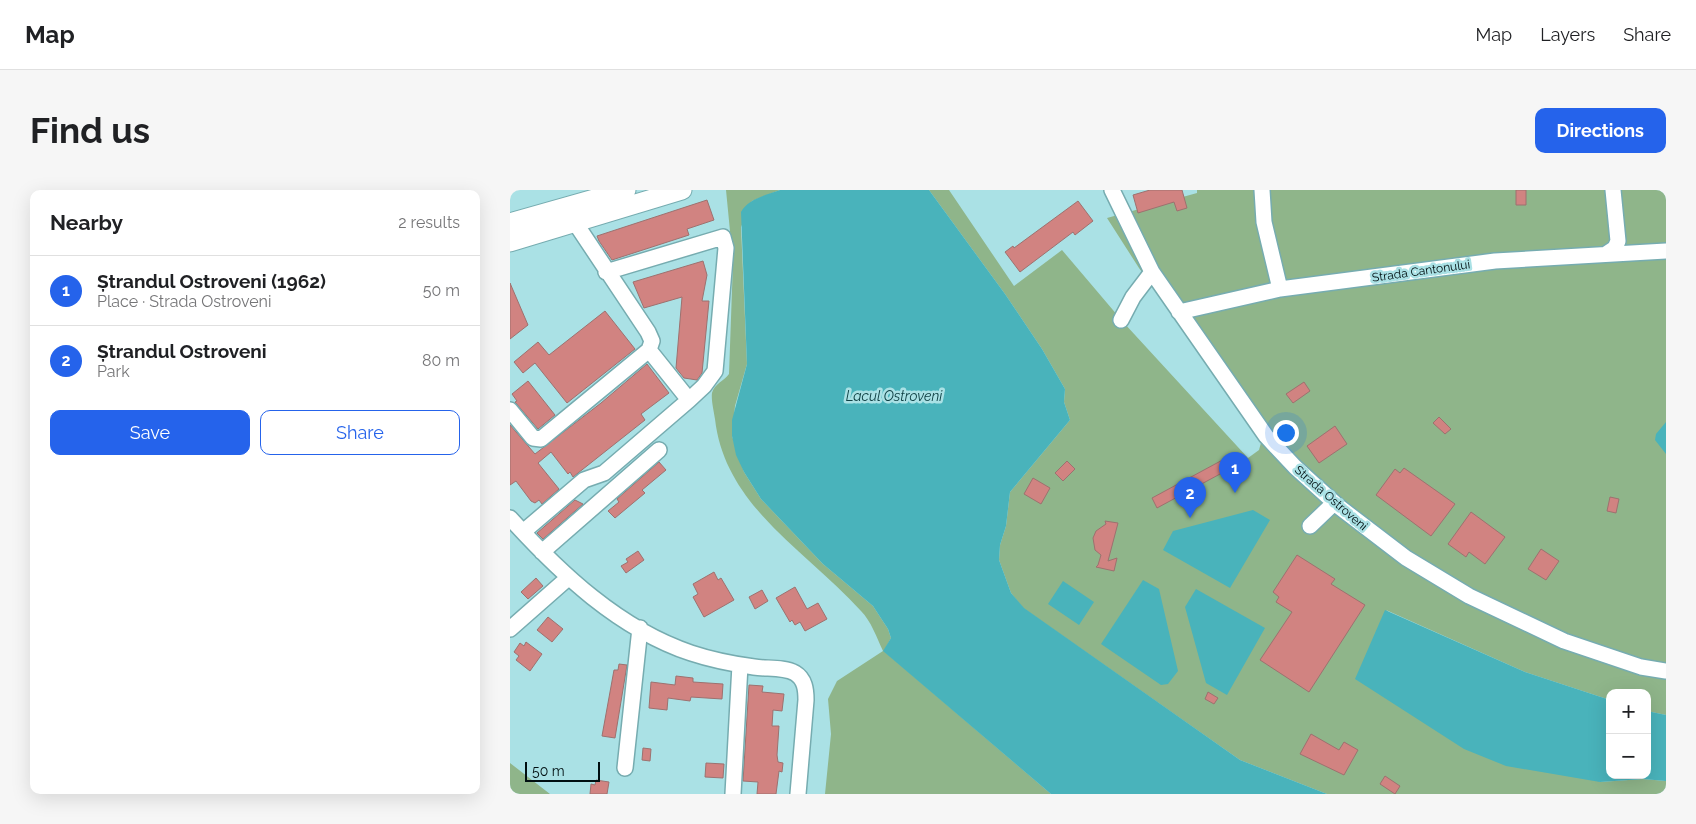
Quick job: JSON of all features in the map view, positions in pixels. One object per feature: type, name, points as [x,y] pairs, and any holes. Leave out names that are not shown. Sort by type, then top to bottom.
[{"type":"main road","points":[[510,223],[626,190]]},
{"type":"main road","points":[[510,242],[576,224],[682,190]]},
{"type":"street","name":"Strada Ostroveni","points":[[1112,190],[1152,272],[1266,436],[1334,503],[1406,558],[1469,596],[1564,641],[1642,667],[1666,671]]},
{"type":"street","points":[[1262,190],[1264,222],[1280,289]]},
{"type":"street","points":[[1606,254],[1615,248],[1618,241],[1613,190]]},
{"type":"street","points":[[510,410],[533,438],[541,439],[649,350],[651,337],[606,272],[576,224]]},
{"type":"street","points":[[523,532],[584,480],[604,473],[689,400],[704,386],[715,371],[726,248],[723,237],[606,272]]},
{"type":"street","name":"Strada Cantonului","points":[[1179,312],[1280,289],[1495,261],[1666,251]]},
{"type":"street","points":[[1121,320],[1133,297],[1152,272]]},
{"type":"street","points":[[649,350],[689,400]]},
{"type":"street","points":[[542,552],[659,450]]},
{"type":"street","points":[[1310,526],[1334,503]]},
{"type":"street","points":[[510,518],[568,578],[640,628],[684,650],[740,665],[788,670],[796,674],[805,685],[806,700],[798,794]]},
{"type":"street","points":[[510,629],[568,578]]},
{"type":"street","points":[[625,768],[640,628]]},
{"type":"street","points":[[733,794],[740,665]]},
{"type":"green space","points":[[726,190],[780,190],[752,201],[741,227],[747,364],[735,406],[732,436],[744,472],[761,499],[823,564],[873,606],[888,629],[891,638],[884,651],[1051,794],[825,794],[831,734],[828,699],[837,681],[883,651],[865,615],[772,526],[751,503],[734,478],[722,450],[712,402],[712,393],[715,387],[729,374],[733,262]]},
{"type":"green space","points":[[929,190],[949,190],[1014,286],[1062,250],[1124,323],[1248,458],[1259,450],[1262,439],[1139,268],[1107,218],[1197,193],[1197,190],[1666,190],[1666,715],[1651,712],[1651,689],[1606,689],[1606,699],[1525,672],[1386,610],[1600,782],[1643,779],[1666,781],[1666,794],[1327,794],[1240,760],[1023,608],[1011,593],[999,560],[1010,492],[1070,420],[1064,402],[1065,389],[1042,349],[1005,294]]},
{"type":"green space","points":[[510,763],[550,794],[510,794]]},
{"type":"water","name":"Lacul Ostroveni","points":[[780,190],[929,190],[1005,294],[1042,349],[1065,389],[1064,402],[1070,420],[1010,492],[999,560],[1011,593],[1024,608],[1240,760],[1327,794],[1051,794],[883,651],[891,638],[888,629],[873,606],[823,564],[761,499],[736,455],[732,436],[732,420],[747,364],[741,212],[753,201]]},
{"type":"water","points":[[1666,422],[1666,454],[1655,440],[1656,434]]},
{"type":"water","points":[[1253,510],[1270,520],[1230,588],[1163,550],[1173,531]]},
{"type":"water","points":[[1143,580],[1159,589],[1178,671],[1168,684],[1161,685],[1101,644]]},
{"type":"water","points":[[1063,581],[1094,602],[1079,625],[1048,604]]},
{"type":"water","points":[[1196,589],[1265,628],[1227,695],[1206,683],[1185,607]]},
{"type":"water","points":[[1385,610],[1525,672],[1606,699],[1606,779],[1643,779],[1600,782],[1506,766],[1464,749],[1355,679]]},
{"type":"water","points":[[1651,712],[1666,715],[1666,781],[1643,779],[1651,779]]},
{"type":"building","points":[[1150,190],[1182,190],[1187,208],[1177,211],[1174,202],[1138,213],[1133,195]]},
{"type":"building","points":[[1516,190],[1526,190],[1526,205],[1516,205]]},
{"type":"building","points":[[707,200],[714,220],[687,229],[689,235],[612,260],[597,236]]},
{"type":"building","points":[[1078,201],[1093,221],[1075,235],[1073,232],[1020,272],[1005,252],[1013,246],[1014,248]]},
{"type":"building","points":[[703,261],[707,275],[702,301],[709,301],[702,373],[697,380],[684,378],[676,368],[682,297],[644,308],[633,282]]},
{"type":"building","points":[[510,283],[528,325],[510,339]]},
{"type":"building","points":[[605,311],[635,349],[567,403],[535,363],[523,373],[514,362],[538,342],[549,355]]},
{"type":"building","points":[[647,364],[669,393],[641,414],[645,420],[573,477],[570,472],[568,474],[551,452],[538,463],[559,489],[542,504],[539,500],[535,503],[531,501],[516,481],[510,485],[510,425],[535,454],[601,403]]},
{"type":"building","points":[[528,381],[555,415],[538,429],[515,402],[517,401],[512,394]]},
{"type":"building","points":[[1304,382],[1310,391],[1293,403],[1286,394]]},
{"type":"building","points":[[1439,417],[1451,429],[1445,434],[1433,423]]},
{"type":"building","points":[[1335,426],[1347,444],[1319,463],[1307,446]]},
{"type":"building","points":[[1228,457],[1233,467],[1157,508],[1152,498]]},
{"type":"building","points":[[1067,461],[1075,469],[1063,481],[1055,473]]},
{"type":"building","points":[[659,462],[666,470],[642,490],[645,493],[615,518],[608,511],[619,502],[617,499]]},
{"type":"building","points":[[1404,468],[1455,504],[1431,536],[1376,495],[1395,469],[1400,473]]},
{"type":"building","points":[[1033,478],[1050,488],[1041,504],[1024,494]]},
{"type":"building","points":[[1610,497],[1619,499],[1616,513],[1607,511]]},
{"type":"building","points":[[575,500],[583,504],[543,539],[537,533]]},
{"type":"building","points":[[1471,512],[1505,537],[1485,564],[1469,552],[1466,557],[1448,544]]},
{"type":"building","points":[[1105,521],[1118,523],[1108,561],[1117,558],[1114,571],[1096,567],[1101,555],[1095,550],[1093,538],[1096,531],[1106,524]]},
{"type":"building","points":[[1541,549],[1559,561],[1546,580],[1528,569]]},
{"type":"building","points":[[638,551],[644,560],[626,573],[621,566],[628,562],[626,559]]},
{"type":"building","points":[[1297,555],[1335,579],[1331,584],[1365,605],[1309,692],[1260,660],[1292,612],[1276,602],[1279,597],[1273,592]]},
{"type":"building","points":[[714,572],[718,580],[721,578],[734,600],[704,617],[693,597],[698,594],[693,584]]},
{"type":"building","points":[[536,578],[543,586],[528,599],[521,592]]},
{"type":"building","points":[[795,587],[807,609],[818,603],[827,619],[805,631],[800,622],[795,625],[792,620],[790,622],[776,598]]},
{"type":"building","points":[[762,590],[768,601],[755,609],[749,597]]},
{"type":"building","points":[[548,617],[563,629],[552,642],[537,630]]},
{"type":"building","points":[[526,642],[542,654],[530,671],[516,660],[519,656],[514,652],[520,643],[524,646]]},
{"type":"building","points":[[619,664],[627,665],[615,738],[602,736],[614,670],[618,670]]},
{"type":"building","points":[[676,676],[693,678],[693,682],[723,684],[722,699],[691,697],[690,701],[668,698],[667,710],[649,708],[651,682],[675,685]]},
{"type":"building","points":[[749,685],[763,686],[762,692],[784,694],[782,711],[773,710],[772,726],[779,726],[778,762],[783,763],[782,772],[779,771],[776,794],[757,794],[758,782],[743,781]]},
{"type":"building","points":[[1208,692],[1218,698],[1214,704],[1205,699]]},
{"type":"building","points":[[1311,734],[1339,750],[1344,742],[1358,750],[1344,775],[1300,754]]},
{"type":"building","points":[[643,748],[651,749],[650,761],[642,760]]},
{"type":"building","points":[[706,763],[724,764],[723,778],[705,777]]},
{"type":"building","points":[[1385,776],[1400,786],[1395,794],[1380,784]]},
{"type":"building","points":[[596,780],[609,782],[607,794],[590,794],[591,784],[595,785]]},
{"type":"place","name":"Ștrandul Ostroveni (1962)","points":[[1235,493]]},
{"type":"place","name":"Ștrandul Ostroveni","points":[[1190,518]]}]
